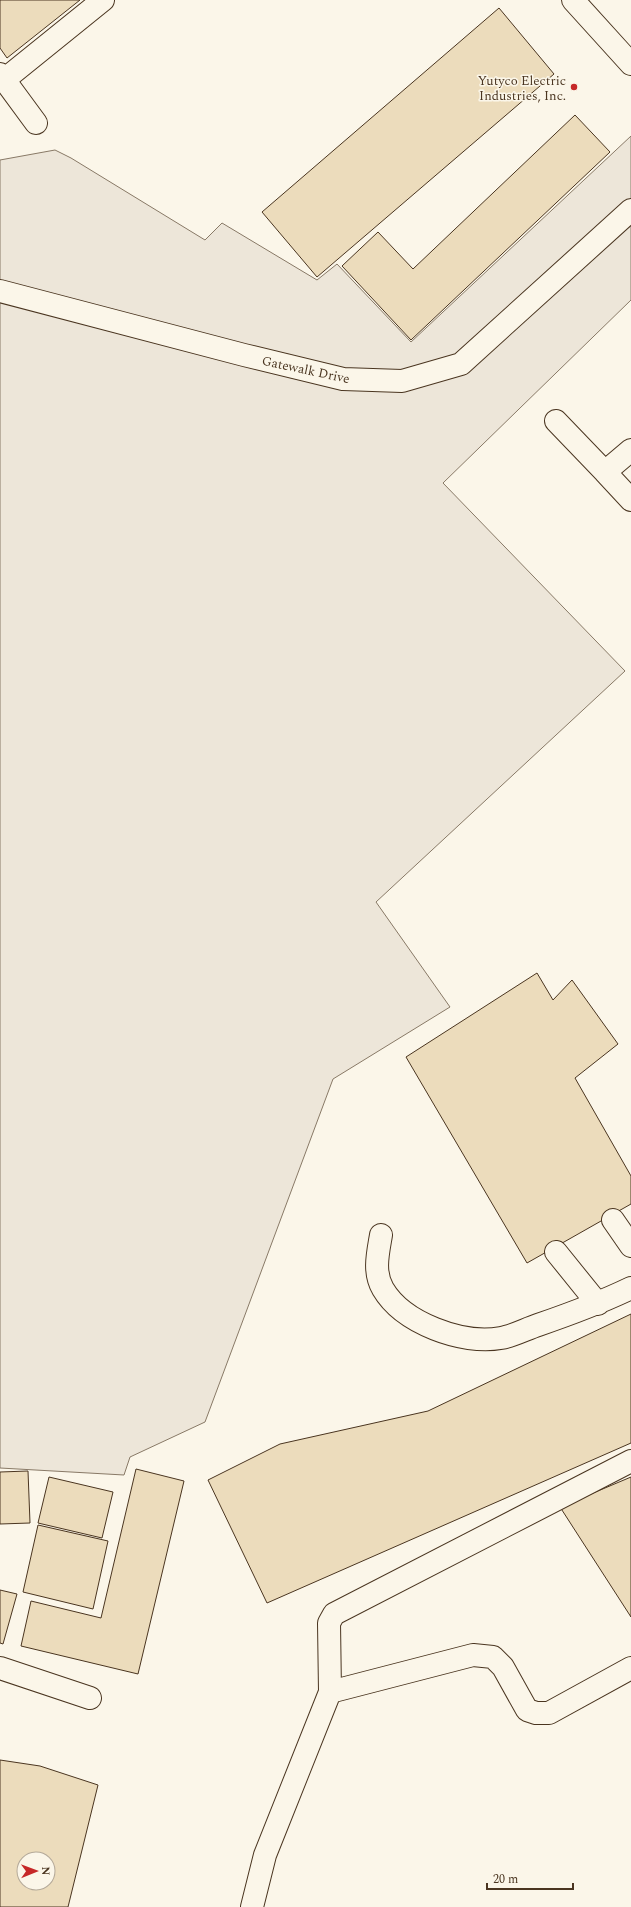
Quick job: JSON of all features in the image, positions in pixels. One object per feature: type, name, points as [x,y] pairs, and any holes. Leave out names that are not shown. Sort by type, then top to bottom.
[{"type":"main road","points":[[36,123],[2,77],[103,0]]},
{"type":"main road","points":[[573,0],[631,64]]},
{"type":"main road","name":"Gatewalk Drive","points":[[0,291],[342,379],[402,380],[461,364],[631,210]]},
{"type":"main road","points":[[556,421],[631,500]]},
{"type":"main road","points":[[605,472],[631,450]]},
{"type":"main road","points":[[613,1220],[631,1246]]},
{"type":"main road","points":[[381,1235],[376,1263],[382,1288],[401,1309],[418,1320],[450,1335],[477,1338],[500,1338],[598,1304],[631,1288]]},
{"type":"main road","points":[[556,1252],[598,1304]]},
{"type":"main road","points":[[252,1907],[265,1855],[330,1692],[329,1624],[334,1614],[631,1461]]},
{"type":"main road","points":[[330,1692],[473,1656],[493,1656],[503,1667],[527,1710],[536,1713],[549,1713],[631,1668]]},
{"type":"main road","points":[[0,1668],[90,1698]]},
{"type":"shaded area","points":[[631,136],[631,300],[443,483],[625,671],[376,902],[450,1007],[333,1079],[205,1422],[130,1457],[124,1475],[0,1468],[0,160],[55,150],[71,158],[205,240],[222,223],[317,280],[337,264],[411,342]]},
{"type":"building","points":[[0,0],[80,0],[7,58],[0,48]]},
{"type":"building","points":[[499,8],[554,74],[317,277],[262,212]]},
{"type":"building","points":[[575,115],[610,152],[411,340],[342,266],[378,232],[413,269]]},
{"type":"building","points":[[537,973],[553,1000],[572,980],[618,1044],[575,1078],[631,1176],[631,1204],[527,1263],[406,1057]]},
{"type":"building","points":[[631,1314],[631,1443],[267,1603],[208,1480],[280,1444],[428,1411]]},
{"type":"building","points":[[136,1469],[184,1481],[138,1674],[21,1646],[31,1601],[101,1618]]},
{"type":"building","points":[[28,1471],[30,1523],[0,1524],[0,1472]]},
{"type":"building","points":[[49,1477],[113,1492],[102,1538],[38,1523]]},
{"type":"building","points":[[631,1477],[631,1617],[560,1507]]},
{"type":"building","points":[[38,1525],[108,1541],[93,1609],[23,1592]]},
{"type":"building","points":[[0,1590],[17,1594],[3,1644],[0,1643]]},
{"type":"building","points":[[0,1760],[40,1766],[98,1785],[68,1907],[0,1907]]},
{"type":"place","name":"Yutyco Electric Industries, Inc.","points":[[574,87]]}]
